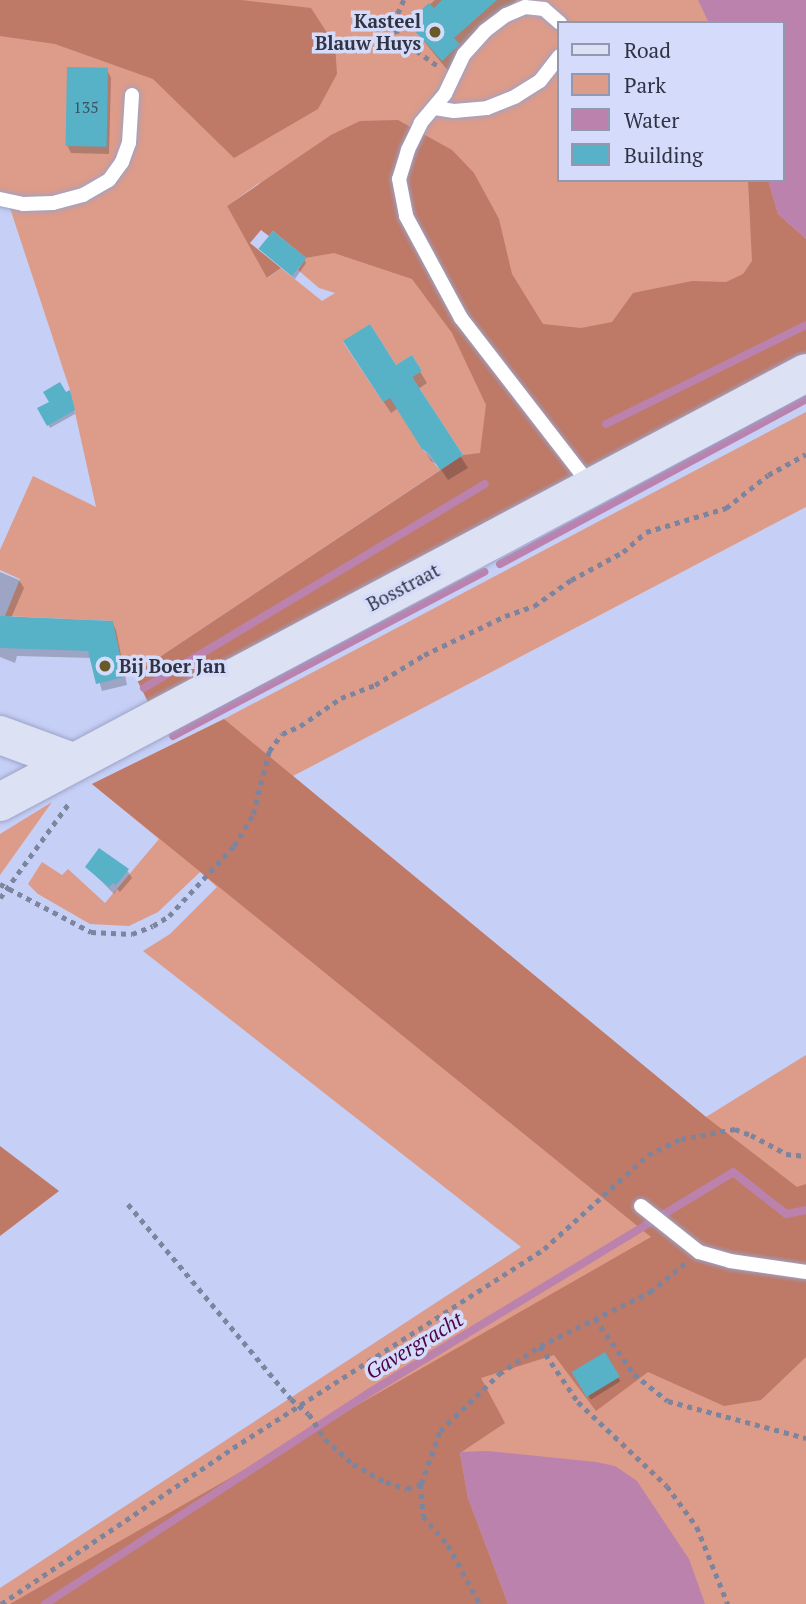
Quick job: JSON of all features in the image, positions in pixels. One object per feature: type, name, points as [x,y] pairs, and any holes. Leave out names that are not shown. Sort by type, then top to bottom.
[{"type":"street","name":"Bosstraat","points":[[0,802],[806,373]]},
{"type":"street","points":[[0,735],[66,766]]},
{"type":"lane","points":[[558,21],[544,9],[525,7],[506,15],[485,31],[464,54],[435,108],[421,123],[408,150],[399,179],[406,216],[461,318],[592,487]]},
{"type":"lane","points":[[435,108],[454,111],[487,108],[516,96],[540,81],[558,58]]},
{"type":"lane","points":[[0,199],[23,204],[53,203],[83,195],[109,180],[122,162],[129,143],[132,94]]},
{"type":"lane","points":[[641,1206],[699,1252],[730,1261],[806,1272]]},
{"type":"path","points":[[404,0],[396,18],[400,39],[454,77]]},
{"type":"path","points":[[0,884],[9,886],[64,920],[91,932],[132,934],[153,926],[169,916],[234,846],[253,814],[269,751],[282,734],[300,726],[341,698],[375,685],[424,655],[505,616],[534,606],[571,580],[623,552],[646,532],[726,508],[768,475],[806,454]]},
{"type":"path","points":[[0,898],[74,795],[66,766]]},
{"type":"path","points":[[1,1604],[298,1406],[544,1249],[648,1155],[681,1139],[735,1129],[786,1154],[806,1156]]},
{"type":"path","points":[[128,1203],[298,1406],[309,1414],[325,1438],[353,1464],[386,1482],[407,1489],[421,1484]]},
{"type":"path","points":[[481,1604],[447,1545],[423,1516],[421,1484],[440,1431],[499,1374],[540,1346],[650,1292],[699,1252]]},
{"type":"path","points":[[595,1318],[634,1374],[668,1401],[806,1438]]},
{"type":"path","points":[[540,1346],[578,1402],[667,1486],[697,1527],[728,1604]]},
{"type":"green space","points":[[0,0],[806,0],[806,354],[480,454],[463,455],[412,377],[422,371],[412,355],[396,365],[370,324],[343,342],[383,402],[399,391],[420,446],[440,470],[134,674],[124,677],[117,641],[112,641],[113,621],[5,616],[20,579],[0,570],[0,550],[33,476],[96,507],[70,390],[6,196],[0,192]],"holes":[[[259,183],[326,254],[306,258],[298,270],[319,288],[335,293],[322,301],[281,268],[268,278],[227,206]]]},
{"type":"green space","points":[[806,412],[806,507],[293,776],[706,1117],[806,1055],[806,1604],[0,1604],[0,1588],[521,1247],[143,951],[170,934],[217,887],[200,872],[158,912],[129,926],[90,924],[38,894],[28,884],[42,862],[62,875],[68,869],[105,903],[159,839],[92,784],[224,719]]},
{"type":"green space","points":[[52,802],[0,875],[0,834]]},
{"type":"shaded area","points":[[0,0],[241,0],[311,8],[335,45],[337,74],[318,109],[234,158],[153,79],[55,44],[0,36]]},
{"type":"shaded area","points":[[398,120],[452,150],[474,173],[499,219],[512,274],[543,324],[581,328],[612,322],[633,293],[692,281],[726,282],[743,274],[752,261],[748,182],[769,182],[778,214],[806,239],[806,354],[149,704],[134,674],[463,455],[480,453],[486,405],[452,333],[412,279],[334,253],[306,258],[273,231],[269,236],[261,230],[250,243],[281,268],[267,278],[227,206],[331,135],[360,121]]},
{"type":"shaded area","points":[[224,719],[706,1117],[797,1187],[806,1184],[806,1357],[761,1400],[724,1406],[648,1372],[596,1411],[554,1355],[481,1378],[505,1423],[460,1453],[468,1498],[508,1604],[10,1604],[651,1237],[92,784]]},
{"type":"shaded area","points":[[0,1146],[59,1191],[0,1236]]},
{"type":"water","points":[[698,0],[806,0],[806,239],[778,214],[769,182],[785,182],[785,21],[708,21]]},
{"type":"water","points":[[487,1451],[596,1462],[615,1466],[637,1481],[689,1559],[705,1604],[508,1604],[468,1498],[460,1452]]},
{"type":"building","name":"Kasteel Blauw Huys","points":[[442,0],[497,0],[454,38],[460,44],[442,61],[407,22],[429,3],[434,8]]},
{"type":"building","points":[[67,67],[108,68],[107,147],[66,146]]},
{"type":"building","points":[[273,231],[306,258],[292,276],[259,249]]},
{"type":"building","points":[[370,324],[396,365],[412,355],[422,371],[412,377],[463,455],[440,470],[429,453],[422,449],[390,398],[383,402],[343,341]]},
{"type":"building","points":[[60,382],[66,392],[70,390],[75,410],[47,426],[37,408],[49,402],[43,392]]},
{"type":"building","points":[[0,616],[113,621],[124,677],[96,684],[88,651],[0,648]]},
{"type":"building","points":[[99,848],[129,869],[116,885],[113,883],[109,887],[85,867]]},
{"type":"building","points":[[605,1352],[620,1377],[587,1397],[572,1372]]},
{"type":"waterway","points":[[606,424],[806,325]]},
{"type":"waterway","points":[[500,564],[806,399]]},
{"type":"waterway","points":[[144,688],[485,484]]},
{"type":"waterway","points":[[173,736],[484,572]]},
{"type":"waterway","name":"Gavergracht","points":[[45,1604],[367,1394],[733,1172],[786,1214],[806,1210]]},
{"type":"place","name":"Kasteel Blauw Huys","points":[[435,32]]},
{"type":"place","name":"Bij Boer Jan","points":[[105,666]]}]
